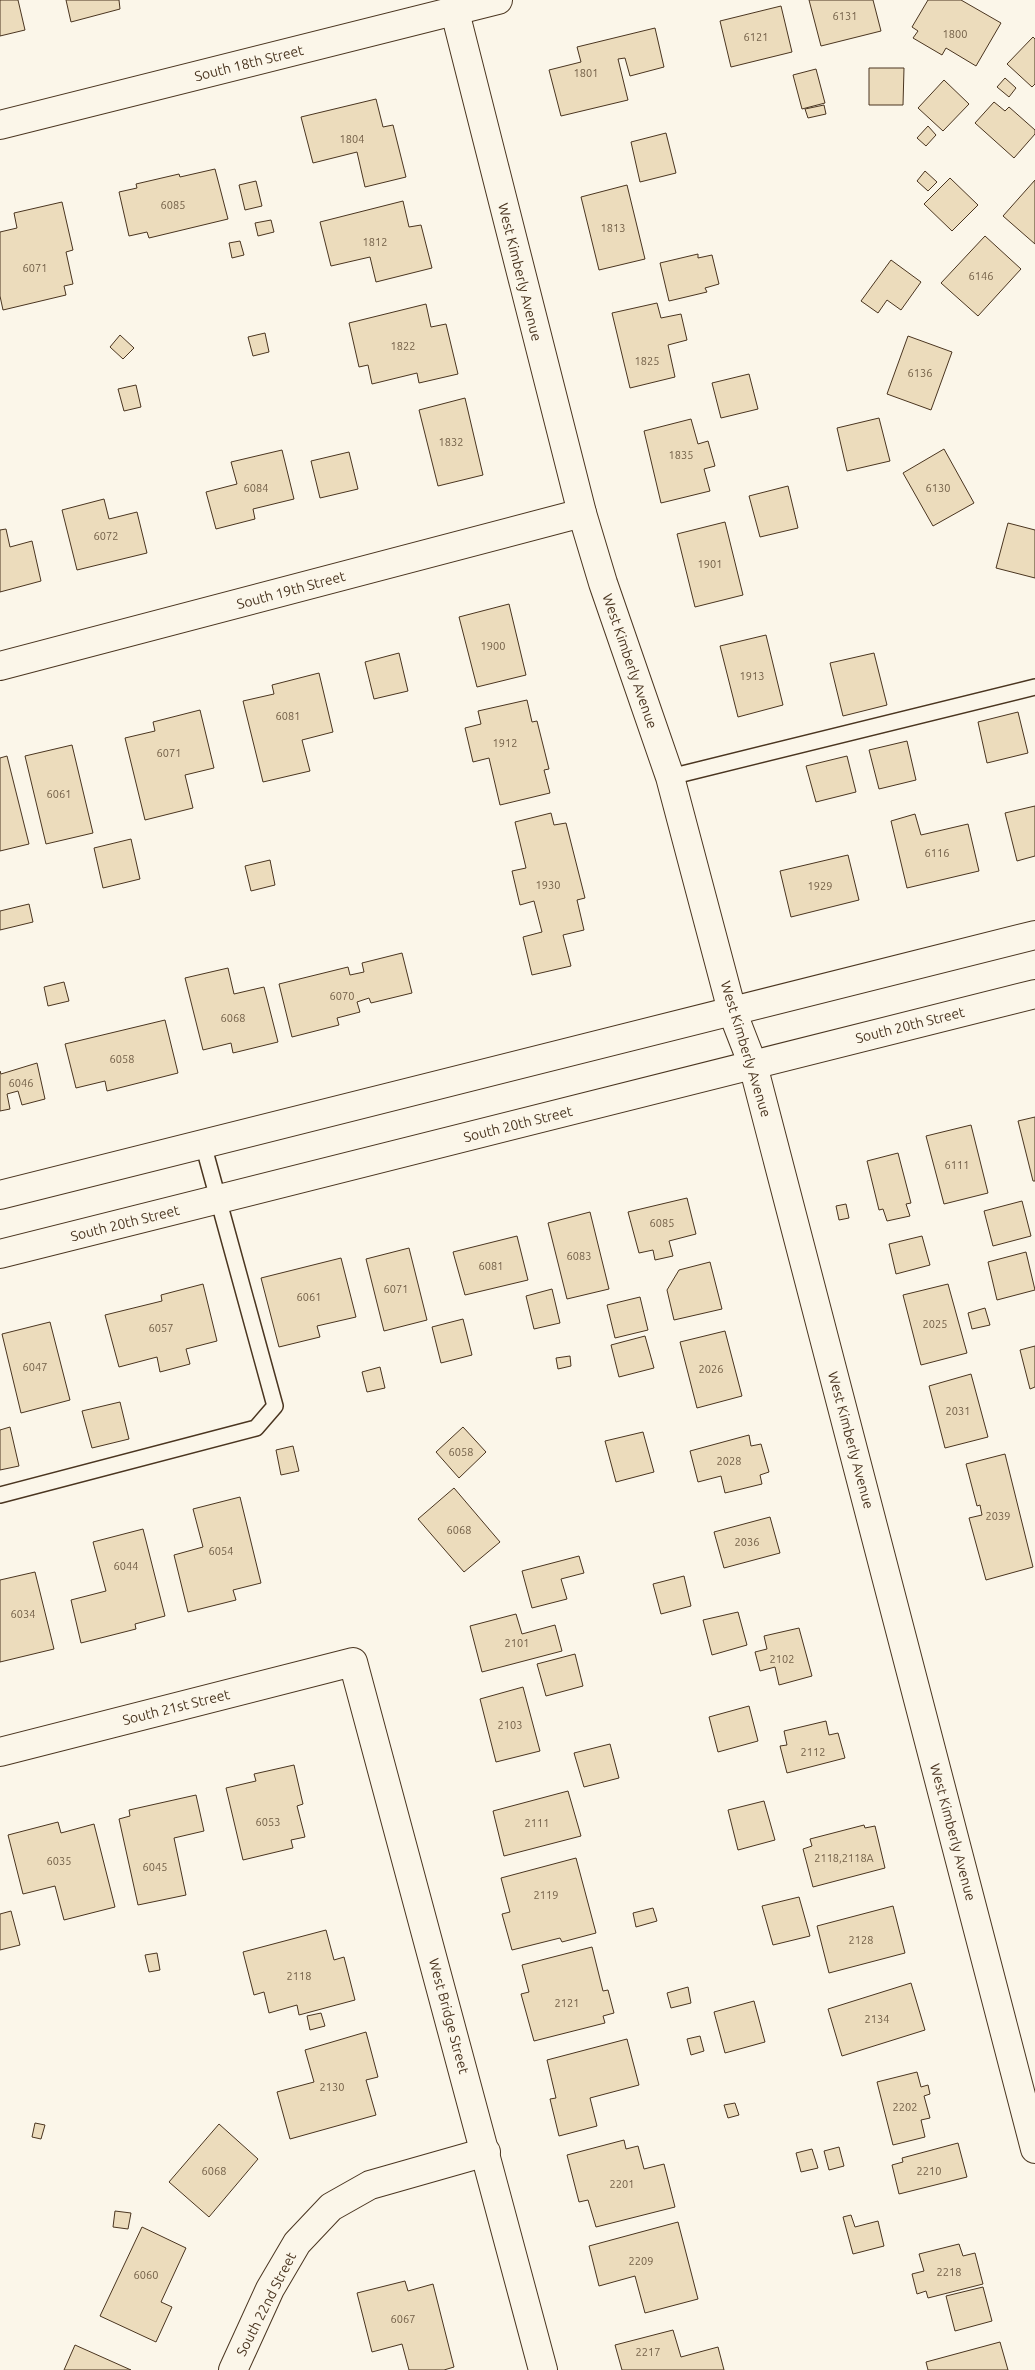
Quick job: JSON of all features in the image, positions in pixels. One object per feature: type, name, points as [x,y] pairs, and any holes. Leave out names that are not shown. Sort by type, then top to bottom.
[{"type":"street","name":"South 18th Street","points":[[0,125],[498,0]]},
{"type":"street","name":"West Kimberly Avenue","points":[[455,12],[582,513],[670,777],[732,1011],[753,1065],[1035,2149]]},
{"type":"street","name":"South 19th Street","points":[[0,666],[582,513]]},
{"type":"street","points":[[0,1195],[1035,935]]},
{"type":"street","name":"South 20th Street","points":[[0,1254],[1035,994]]},
{"type":"street","name":"South 21st Street","points":[[0,1752],[353,1662]]},
{"type":"street","name":"West Bridge Street","points":[[353,1662],[543,2370]]},
{"type":"street","name":"South 22nd Street","points":[[233,2370],[270,2289],[297,2243],[331,2207],[370,2185],[486,2152]]},
{"type":"lane","points":[[670,777],[1035,687]]},
{"type":"lane","points":[[0,1495],[256,1428],[275,1406],[203,1144]]},
{"type":"building","points":[[0,0],[18,0],[25,30],[0,36]]},
{"type":"building","points":[[66,0],[119,0],[120,9],[71,22]]},
{"type":"building","points":[[809,0],[873,0],[881,31],[821,46]]},
{"type":"building","points":[[928,0],[961,0],[1001,23],[976,66],[946,48],[942,55],[913,38],[918,31],[912,27]]},
{"type":"building","points":[[781,6],[792,52],[731,67],[720,21]]},
{"type":"building","points":[[655,28],[664,67],[630,76],[625,58],[618,59],[628,100],[561,116],[549,70],[581,62],[577,47]]},
{"type":"building","points":[[1033,37],[1035,39],[1035,84],[1032,87],[1007,64]]},
{"type":"building","points":[[869,68],[904,68],[903,105],[869,105]]},
{"type":"building","points":[[816,69],[825,103],[802,109],[793,75]]},
{"type":"building","points":[[1005,78],[1016,88],[1009,97],[997,87]]},
{"type":"building","points":[[944,80],[969,104],[943,131],[918,108]]},
{"type":"building","points":[[376,99],[383,127],[393,125],[406,177],[365,187],[357,152],[313,163],[301,117]]},
{"type":"building","points":[[994,102],[1005,111],[1009,107],[1035,130],[1035,134],[1014,158],[975,123]]},
{"type":"building","points":[[824,105],[826,114],[808,118],[805,109]]},
{"type":"building","points":[[928,126],[936,135],[926,146],[917,138]]},
{"type":"building","points":[[666,133],[676,173],[640,182],[631,142]]},
{"type":"building","points":[[215,169],[228,219],[149,238],[147,232],[129,236],[119,192],[137,188],[136,184],[179,174],[180,177]]},
{"type":"building","points":[[925,171],[937,182],[928,191],[917,181]]},
{"type":"building","points":[[950,178],[978,205],[952,231],[924,204]]},
{"type":"building","points":[[1035,180],[1035,244],[1003,216]]},
{"type":"building","points":[[256,181],[262,206],[245,210],[239,185]]},
{"type":"building","points":[[627,185],[645,259],[599,270],[581,197]]},
{"type":"building","points":[[403,201],[409,227],[421,225],[432,268],[376,282],[370,257],[331,266],[320,222]]},
{"type":"building","points":[[62,202],[73,250],[66,252],[73,284],[64,286],[66,295],[3,310],[0,296],[0,232],[17,228],[14,213]]},
{"type":"building","points":[[271,220],[274,232],[258,236],[255,223]]},
{"type":"building","points":[[985,236],[1021,269],[978,316],[941,283]]},
{"type":"building","points":[[240,241],[244,255],[232,258],[229,243]]},
{"type":"building","points":[[698,254],[698,258],[712,255],[719,284],[705,288],[707,292],[669,301],[660,263]]},
{"type":"building","points":[[891,260],[921,282],[901,310],[887,300],[878,313],[861,301]]},
{"type":"building","points":[[657,303],[661,318],[681,314],[687,340],[668,345],[675,377],[630,388],[612,313]]},
{"type":"building","points":[[426,304],[431,327],[446,324],[458,374],[419,383],[417,373],[372,384],[368,365],[359,367],[349,323]]},
{"type":"building","points":[[265,333],[269,352],[253,356],[248,337]]},
{"type":"building","points":[[120,335],[134,348],[123,359],[110,347]]},
{"type":"building","points":[[908,336],[952,352],[931,410],[887,394]]},
{"type":"building","points":[[749,374],[758,409],[721,418],[712,383]]},
{"type":"building","points":[[136,385],[141,407],[124,411],[118,389]]},
{"type":"building","points":[[465,398],[483,475],[438,486],[419,410]]},
{"type":"building","points":[[879,418],[890,461],[847,471],[837,428]]},
{"type":"building","points":[[691,419],[698,444],[708,441],[715,466],[704,469],[710,491],[661,503],[644,431]]},
{"type":"building","points":[[944,449],[974,503],[933,526],[903,473]]},
{"type":"building","points":[[282,450],[294,499],[253,509],[255,519],[216,529],[206,492],[237,484],[231,462]]},
{"type":"building","points":[[349,452],[358,489],[320,498],[311,461]]},
{"type":"building","points":[[788,486],[798,528],[760,537],[749,496]]},
{"type":"building","points":[[104,499],[109,519],[137,512],[147,553],[77,570],[62,510]]},
{"type":"building","points":[[725,522],[743,595],[695,607],[677,534]]},
{"type":"building","points":[[1008,523],[1035,530],[1035,578],[996,568]]},
{"type":"building","points":[[6,529],[10,547],[32,541],[41,581],[0,592],[0,530]]},
{"type":"building","points":[[509,604],[526,675],[477,687],[459,617]]},
{"type":"building","points":[[766,635],[783,705],[738,717],[720,646]]},
{"type":"building","points":[[399,653],[408,691],[374,699],[365,662]]},
{"type":"building","points":[[874,653],[887,705],[843,716],[830,663]]},
{"type":"building","points":[[319,673],[333,732],[302,740],[310,771],[263,782],[243,701],[274,694],[272,685]]},
{"type":"building","points":[[527,700],[532,722],[537,721],[549,769],[544,770],[550,793],[500,805],[489,758],[473,762],[465,728],[481,724],[478,711]]},
{"type":"building","points":[[200,710],[214,768],[185,775],[193,808],[145,820],[125,738],[155,731],[153,722]]},
{"type":"building","points":[[1018,712],[1028,753],[987,763],[978,722]]},
{"type":"building","points":[[907,741],[916,780],[879,789],[869,750]]},
{"type":"building","points":[[72,745],[93,833],[46,844],[25,756]]},
{"type":"building","points":[[7,756],[29,844],[0,851],[0,758]]},
{"type":"building","points":[[847,756],[856,792],[816,802],[806,766]]},
{"type":"building","points":[[1035,806],[1035,856],[1017,861],[1005,813]]},
{"type":"building","points":[[551,813],[554,825],[566,823],[585,898],[577,900],[584,930],[563,935],[571,966],[532,975],[523,937],[542,932],[534,901],[520,905],[512,871],[526,868],[515,822]]},
{"type":"building","points":[[915,814],[921,835],[968,824],[979,871],[907,888],[891,821]]},
{"type":"building","points":[[131,839],[140,879],[103,888],[94,848]]},
{"type":"building","points":[[848,855],[859,900],[791,917],[780,871]]},
{"type":"building","points":[[270,860],[275,885],[251,891],[245,866]]},
{"type":"building","points":[[29,904],[33,922],[0,930],[0,911]]},
{"type":"building","points":[[402,953],[412,993],[371,1003],[369,998],[357,1002],[360,1012],[337,1018],[339,1025],[292,1037],[279,984],[348,967],[350,975],[364,972],[362,963]]},
{"type":"building","points":[[228,968],[234,994],[264,987],[278,1042],[233,1053],[231,1043],[203,1050],[185,978]]},
{"type":"building","points":[[64,982],[69,1001],[48,1006],[44,987]]},
{"type":"building","points":[[165,1020],[178,1073],[107,1091],[105,1081],[76,1088],[65,1044]]},
{"type":"building","points":[[37,1063],[45,1099],[22,1105],[18,1091],[7,1094],[10,1109],[0,1111],[0,1071],[1,1074]]},
{"type":"building","points":[[1035,1117],[1035,1181],[1033,1181],[1018,1121]]},
{"type":"building","points":[[971,1125],[988,1193],[944,1204],[926,1136]]},
{"type":"building","points":[[898,1153],[911,1203],[906,1204],[910,1216],[887,1221],[883,1209],[879,1210],[867,1161]]},
{"type":"building","points":[[687,1198],[696,1234],[669,1241],[673,1256],[655,1260],[653,1250],[639,1253],[628,1212]]},
{"type":"building","points":[[1022,1201],[1031,1236],[993,1246],[984,1211]]},
{"type":"building","points":[[846,1204],[849,1218],[839,1220],[836,1206]]},
{"type":"building","points":[[590,1212],[609,1289],[567,1299],[548,1223]]},
{"type":"building","points":[[517,1236],[528,1280],[465,1295],[453,1252]]},
{"type":"building","points":[[922,1236],[930,1265],[896,1274],[889,1244]]},
{"type":"building","points":[[409,1248],[427,1320],[384,1331],[366,1259]]},
{"type":"building","points":[[1026,1252],[1035,1290],[997,1300],[988,1262]]},
{"type":"building","points":[[341,1258],[356,1317],[317,1326],[320,1337],[279,1347],[261,1278]]},
{"type":"building","points":[[710,1262],[722,1309],[674,1320],[667,1290],[679,1270]]},
{"type":"building","points":[[203,1284],[217,1341],[186,1349],[190,1364],[160,1372],[157,1357],[119,1367],[105,1315],[162,1301],[161,1295]]},
{"type":"building","points":[[948,1284],[967,1353],[921,1365],[903,1295]]},
{"type":"building","points":[[552,1289],[560,1323],[534,1329],[526,1296]]},
{"type":"building","points":[[640,1297],[648,1330],[615,1338],[607,1305]]},
{"type":"building","points":[[985,1308],[990,1325],[972,1329],[968,1313]]},
{"type":"building","points":[[463,1319],[472,1355],[441,1363],[432,1327]]},
{"type":"building","points":[[50,1322],[70,1400],[21,1413],[2,1334]]},
{"type":"building","points":[[725,1331],[742,1396],[697,1408],[680,1342]]},
{"type":"building","points":[[645,1336],[654,1368],[619,1377],[611,1345]]},
{"type":"building","points":[[1035,1346],[1035,1387],[1030,1389],[1020,1350]]},
{"type":"building","points":[[570,1356],[571,1366],[558,1369],[556,1358]]},
{"type":"building","points":[[380,1367],[385,1388],[367,1392],[362,1372]]},
{"type":"building","points":[[971,1374],[988,1437],[945,1448],[929,1386]]},
{"type":"building","points":[[120,1402],[129,1439],[92,1448],[82,1411]]},
{"type":"building","points":[[10,1427],[19,1466],[0,1470],[0,1430]]},
{"type":"building","points":[[463,1427],[486,1452],[459,1478],[436,1452]]},
{"type":"building","points":[[643,1432],[654,1472],[616,1482],[605,1441]]},
{"type":"building","points":[[749,1435],[751,1446],[761,1444],[769,1472],[760,1475],[762,1484],[725,1493],[721,1476],[698,1482],[690,1451]]},
{"type":"building","points":[[293,1446],[299,1471],[281,1475],[276,1450]]},
{"type":"building","points":[[1005,1454],[1033,1567],[986,1580],[969,1518],[982,1515],[980,1505],[977,1506],[966,1464]]},
{"type":"building","points":[[454,1488],[500,1542],[464,1572],[418,1519]]},
{"type":"building","points":[[240,1497],[261,1583],[233,1590],[236,1600],[188,1612],[174,1555],[203,1547],[193,1509]]},
{"type":"building","points":[[770,1517],[780,1553],[724,1568],[714,1532]]},
{"type":"building","points":[[143,1529],[165,1616],[135,1624],[136,1629],[81,1643],[71,1600],[106,1591],[93,1542]]},
{"type":"building","points":[[579,1556],[584,1573],[561,1579],[567,1599],[532,1608],[522,1571]]},
{"type":"building","points":[[35,1572],[54,1649],[0,1662],[0,1580]]},
{"type":"building","points":[[684,1576],[691,1606],[661,1614],[653,1584]]},
{"type":"building","points":[[738,1612],[747,1645],[712,1655],[703,1620]]},
{"type":"building","points":[[516,1614],[522,1634],[555,1625],[562,1651],[482,1672],[470,1626]]},
{"type":"building","points":[[799,1628],[812,1676],[779,1685],[775,1667],[760,1671],[755,1652],[767,1649],[764,1636]]},
{"type":"building","points":[[575,1654],[583,1686],[546,1696],[537,1664]]},
{"type":"building","points":[[523,1687],[540,1751],[496,1762],[480,1699]]},
{"type":"building","points":[[749,1706],[758,1741],[718,1752],[709,1717]]},
{"type":"building","points":[[826,1721],[829,1735],[838,1733],[845,1758],[787,1773],[780,1746],[787,1745],[784,1731]]},
{"type":"building","points":[[610,1744],[619,1778],[584,1787],[574,1753]]},
{"type":"building","points":[[294,1765],[303,1804],[297,1806],[305,1837],[291,1840],[293,1848],[243,1860],[226,1788],[256,1781],[254,1774]]},
{"type":"building","points":[[568,1791],[581,1836],[504,1856],[493,1811]]},
{"type":"building","points":[[196,1795],[204,1831],[174,1838],[186,1895],[138,1905],[119,1819],[130,1816],[129,1810]]},
{"type":"building","points":[[764,1801],[775,1840],[738,1850],[728,1810]]},
{"type":"building","points":[[58,1822],[61,1833],[94,1824],[115,1907],[64,1920],[55,1886],[23,1894],[8,1835]]},
{"type":"building","points":[[864,1825],[865,1828],[875,1826],[885,1868],[813,1887],[803,1849],[812,1846],[810,1839]]},
{"type":"building","points":[[576,1858],[596,1933],[562,1942],[560,1938],[512,1950],[502,1914],[510,1912],[501,1878]]},
{"type":"building","points":[[799,1897],[810,1936],[773,1945],[762,1906]]},
{"type":"building","points":[[893,1906],[905,1953],[829,1973],[817,1926]]},
{"type":"building","points":[[653,1908],[657,1921],[636,1927],[633,1913]]},
{"type":"building","points":[[11,1911],[20,1945],[0,1950],[0,1914]]},
{"type":"building","points":[[326,1930],[334,1960],[344,1957],[355,2000],[299,2015],[297,2005],[269,2013],[264,1992],[254,1995],[243,1952]]},
{"type":"building","points":[[592,1947],[603,1991],[608,1990],[614,2013],[603,2016],[605,2023],[534,2041],[521,1994],[529,1992],[522,1965]]},
{"type":"building","points":[[157,1953],[160,1970],[149,1972],[145,1955]]},
{"type":"building","points":[[911,1983],[925,2030],[842,2056],[828,2009]]},
{"type":"building","points":[[688,1987],[691,2003],[671,2008],[667,1993]]},
{"type":"building","points":[[754,2001],[765,2042],[725,2053],[714,2012]]},
{"type":"building","points":[[321,2013],[325,2026],[310,2030],[307,2016]]},
{"type":"building","points":[[366,2032],[378,2077],[366,2080],[376,2115],[290,2139],[277,2092],[314,2082],[305,2050]]},
{"type":"building","points":[[700,2036],[704,2051],[691,2055],[687,2039]]},
{"type":"building","points":[[627,2039],[639,2085],[590,2098],[597,2126],[559,2136],[550,2099],[556,2098],[547,2060]]},
{"type":"building","points":[[917,2072],[921,2087],[928,2085],[930,2094],[924,2096],[930,2118],[921,2120],[925,2137],[893,2145],[877,2082]]},
{"type":"building","points":[[735,2103],[739,2115],[728,2118],[724,2105]]},
{"type":"building","points":[[35,2123],[45,2125],[41,2139],[32,2137]]},
{"type":"building","points":[[219,2124],[258,2159],[209,2217],[169,2182]]},
{"type":"building","points":[[624,2140],[626,2149],[638,2146],[644,2169],[664,2164],[675,2207],[596,2227],[588,2200],[579,2202],[567,2155]]},
{"type":"building","points":[[958,2143],[967,2177],[899,2194],[892,2165],[903,2162],[902,2158]]},
{"type":"building","points":[[839,2147],[844,2166],[829,2170],[824,2151]]},
{"type":"building","points":[[812,2149],[818,2168],[801,2172],[796,2153]]},
{"type":"building","points":[[115,2211],[131,2213],[128,2229],[113,2227]]},
{"type":"building","points":[[851,2215],[855,2227],[878,2221],[884,2246],[853,2254],[843,2217]]},
{"type":"building","points":[[678,2222],[698,2299],[645,2313],[635,2276],[599,2286],[589,2246]]},
{"type":"building","points":[[142,2227],[186,2248],[161,2302],[172,2307],[156,2342],[100,2316]]},
{"type":"building","points":[[959,2244],[963,2256],[975,2253],[983,2284],[928,2298],[926,2291],[917,2294],[912,2274],[924,2271],[919,2254]]},
{"type":"building","points":[[405,2281],[408,2291],[433,2284],[454,2367],[444,2370],[409,2370],[402,2344],[372,2352],[357,2293]]},
{"type":"building","points":[[983,2287],[992,2321],[955,2331],[946,2296]]},
{"type":"building","points":[[673,2330],[681,2357],[718,2347],[724,2370],[622,2370],[615,2345]]},
{"type":"building","points":[[1000,2342],[1008,2370],[928,2370],[926,2362]]},
{"type":"building","points":[[75,2345],[131,2370],[64,2370]]}]
